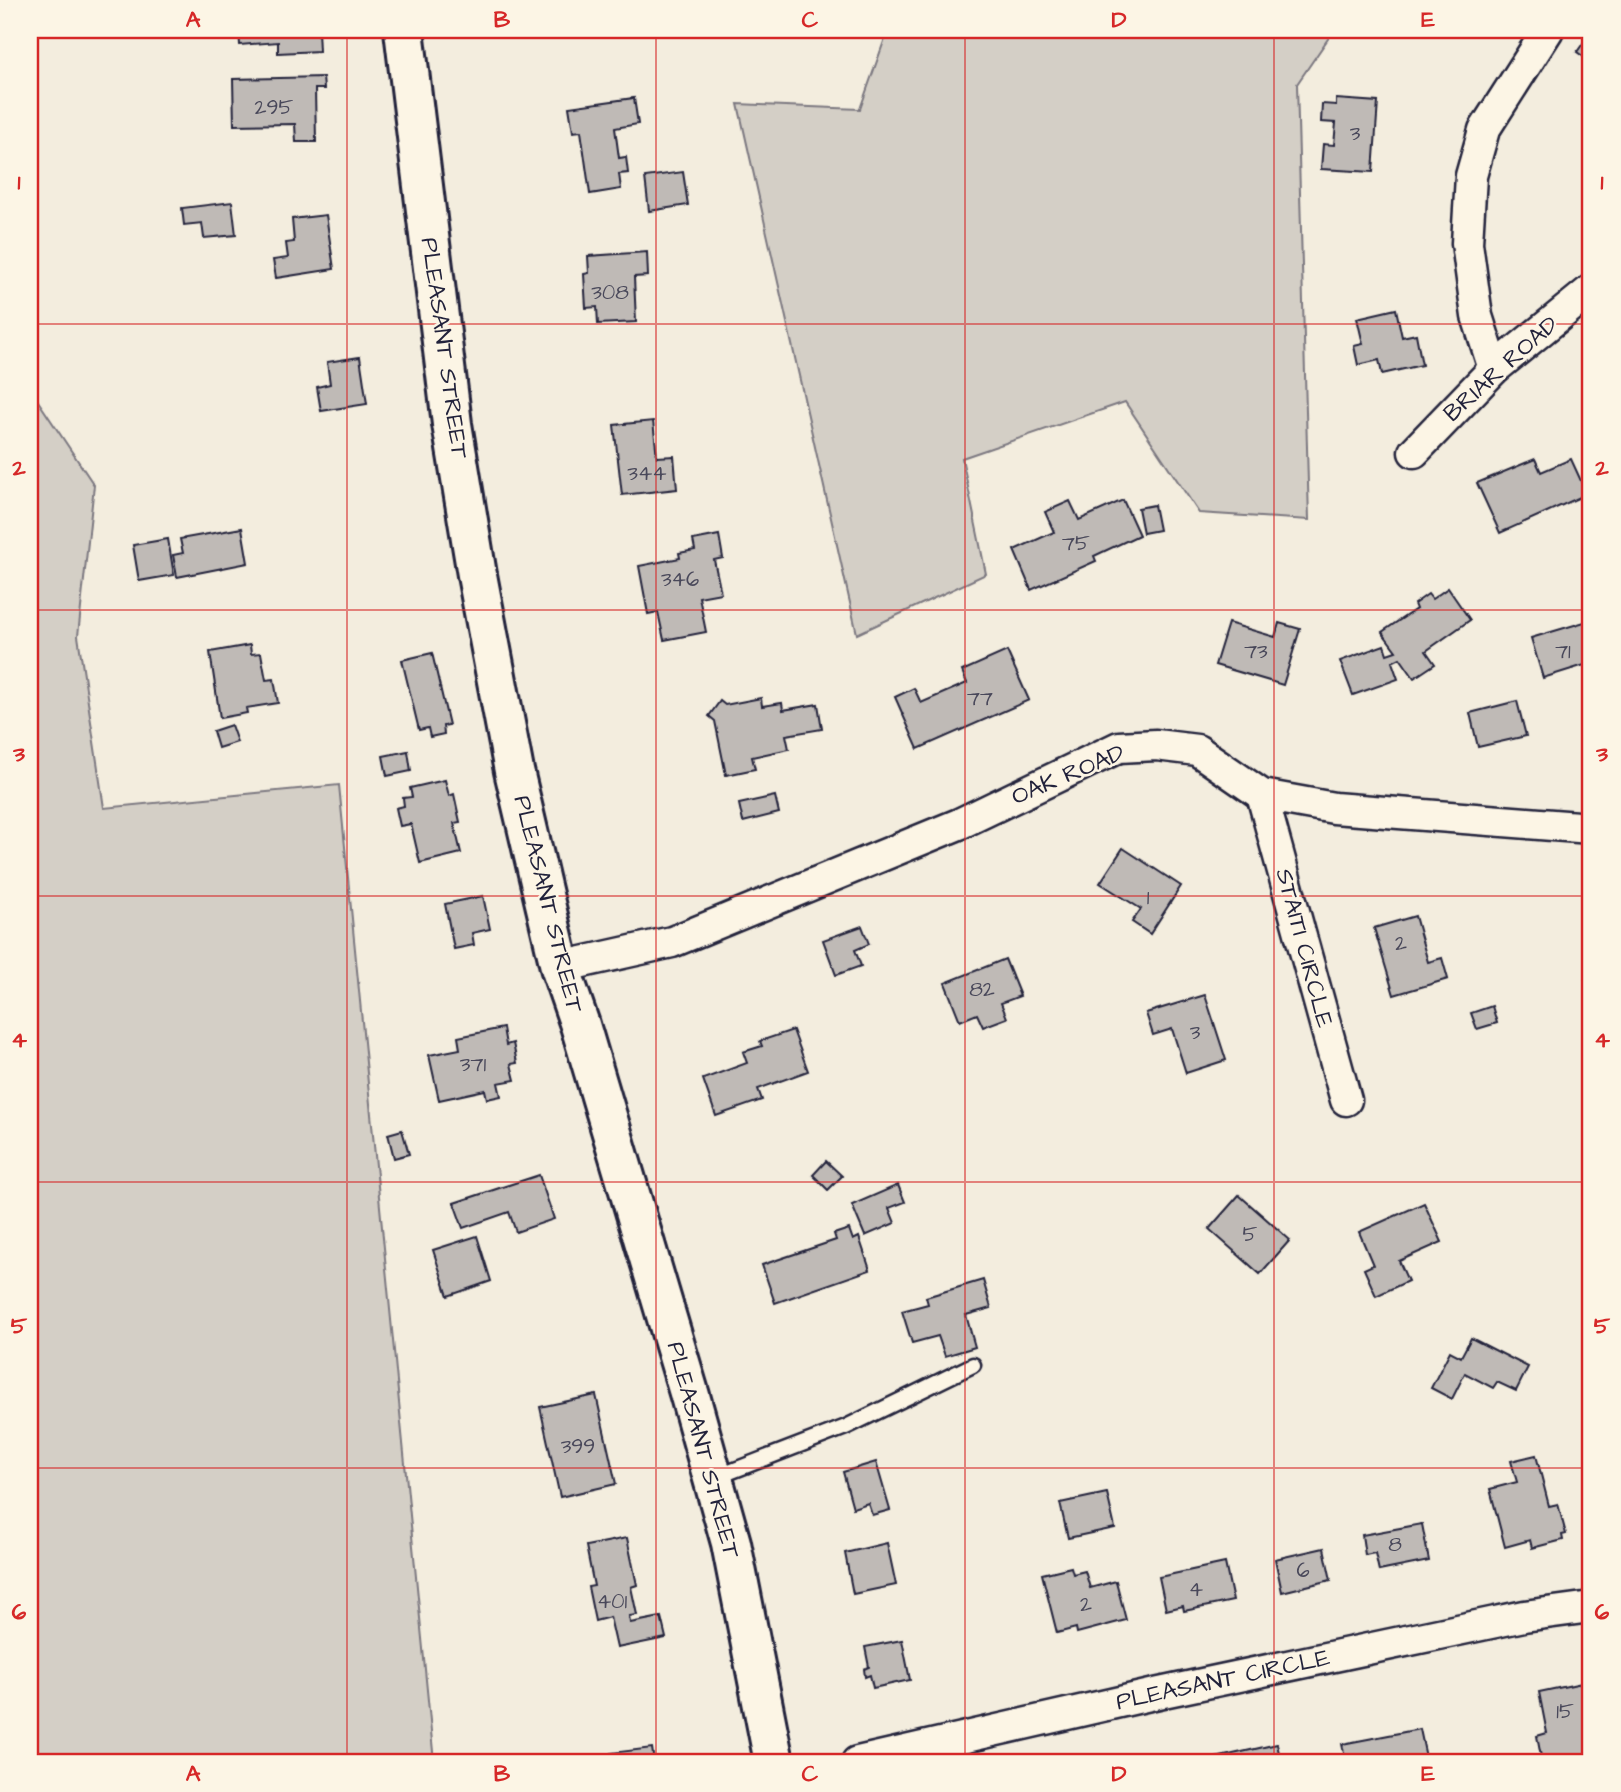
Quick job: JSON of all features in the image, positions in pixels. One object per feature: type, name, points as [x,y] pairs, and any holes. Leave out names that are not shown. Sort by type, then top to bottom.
[{"type":"main road","name":"PLEASANT STREET","points":[[404,30],[452,424],[514,771],[560,967],[580,1025],[713,1479],[730,1544],[774,1762]]},
{"type":"street","points":[[1494,369],[1477,316],[1467,243],[1471,176],[1484,130],[1548,30]]},
{"type":"street","name":"BRIAR ROAD","points":[[1414,452],[1494,369],[1591,290]]},
{"type":"street","name":"OAK ROAD","points":[[560,967],[672,943],[959,824],[1119,747],[1156,746],[1197,750],[1262,795],[1334,808],[1591,828]]},
{"type":"street","name":"STAITI CIRCLE","points":[[1262,795],[1346,1100]]},
{"type":"street","name":"PLEASANT CIRCLE","points":[[857,1762],[1159,1693],[1524,1616],[1591,1607]]},
{"type":"lane","points":[[713,1479],[846,1427],[973,1365]]},
{"type":"shaded area","points":[[888,30],[1334,30],[1297,84],[1309,520],[1199,513],[1125,402],[962,458],[986,574],[857,634],[738,104],[860,109]]},
{"type":"shaded area","points":[[30,389],[94,485],[78,636],[104,808],[339,785],[434,1762],[30,1762]]},
{"type":"building","points":[[239,30],[318,30],[319,51],[278,53],[278,42],[240,45]]},
{"type":"building","points":[[1591,32],[1591,62],[1577,52]]},
{"type":"building","points":[[323,77],[324,89],[315,89],[316,142],[296,142],[295,124],[234,125],[233,79]]},
{"type":"building","points":[[634,98],[638,124],[615,128],[619,158],[626,157],[628,173],[619,174],[621,189],[590,194],[581,131],[573,132],[569,107]]},
{"type":"building","points":[[1336,99],[1378,102],[1373,172],[1321,169],[1323,144],[1334,145],[1336,123],[1321,122],[1322,104],[1336,105]]},
{"type":"building","points":[[683,172],[688,205],[649,211],[645,177]]},
{"type":"building","points":[[232,202],[236,235],[204,238],[202,223],[184,225],[182,208]]},
{"type":"building","points":[[326,215],[334,269],[276,278],[273,260],[288,258],[286,243],[294,242],[292,219]]},
{"type":"building","points":[[647,252],[648,276],[634,277],[636,322],[598,324],[597,307],[586,308],[584,274],[589,273],[588,256]]},
{"type":"building","points":[[1396,309],[1402,337],[1416,334],[1422,365],[1382,374],[1379,360],[1358,365],[1354,346],[1363,344],[1357,318]]},
{"type":"building","points":[[360,357],[367,404],[321,411],[317,387],[330,384],[327,362]]},
{"type":"building","points":[[653,421],[657,457],[674,456],[677,489],[622,495],[614,425]]},
{"type":"building","points":[[1535,459],[1541,472],[1571,459],[1587,494],[1500,533],[1477,483]]},
{"type":"building","points":[[1123,500],[1139,535],[1094,556],[1096,561],[1031,590],[1014,550],[1054,532],[1045,512],[1070,501],[1079,520]]},
{"type":"building","points":[[1154,505],[1159,530],[1143,533],[1138,508]]},
{"type":"building","points":[[242,528],[248,563],[177,577],[173,555],[183,553],[180,539]]},
{"type":"building","points":[[719,535],[723,558],[714,560],[721,593],[699,597],[706,632],[664,640],[658,612],[648,614],[639,566],[680,558],[679,553],[695,550],[693,540]]},
{"type":"building","points":[[168,539],[174,575],[139,581],[133,545]]},
{"type":"building","points":[[1448,588],[1470,620],[1426,651],[1435,664],[1414,678],[1400,658],[1392,662],[1398,679],[1353,695],[1340,661],[1384,645],[1387,654],[1396,651],[1382,632],[1416,609],[1414,604],[1428,594],[1432,599]]},
{"type":"building","points":[[1591,620],[1591,663],[1543,678],[1531,638]]},
{"type":"building","points":[[1228,623],[1275,637],[1279,623],[1300,629],[1283,685],[1215,665]]},
{"type":"building","points":[[250,645],[251,654],[261,653],[266,680],[274,679],[278,703],[246,708],[247,713],[220,718],[210,652]]},
{"type":"building","points":[[1007,651],[1029,700],[918,749],[895,697],[914,688],[921,703],[967,683],[962,671]]},
{"type":"building","points":[[432,653],[449,725],[443,726],[444,734],[430,737],[428,728],[419,730],[402,660]]},
{"type":"building","points":[[761,698],[762,706],[782,703],[783,710],[818,704],[822,729],[786,735],[789,749],[752,757],[755,769],[726,775],[715,721],[709,716],[720,701],[725,705]]},
{"type":"building","points":[[1517,701],[1526,736],[1478,747],[1470,713]]},
{"type":"building","points":[[231,725],[237,742],[218,748],[213,731]]},
{"type":"building","points":[[408,751],[411,771],[387,776],[383,756]]},
{"type":"building","points":[[445,780],[449,796],[454,794],[460,822],[454,823],[461,853],[420,863],[411,824],[400,826],[396,808],[404,806],[403,798],[412,797],[410,788]]},
{"type":"building","points":[[775,796],[779,813],[743,822],[739,804]]},
{"type":"building","points":[[1123,848],[1181,886],[1150,934],[1132,922],[1141,909],[1100,883]]},
{"type":"building","points":[[483,896],[490,929],[472,933],[474,945],[454,949],[445,904]]},
{"type":"building","points":[[1415,916],[1428,962],[1442,958],[1448,979],[1394,995],[1374,928]]},
{"type":"building","points":[[862,926],[869,944],[855,950],[861,966],[836,975],[823,940]]},
{"type":"building","points":[[1005,959],[1020,996],[1001,1003],[1007,1018],[983,1027],[977,1014],[960,1021],[945,983]]},
{"type":"building","points":[[1591,978],[1591,998],[1585,980]]},
{"type":"building","points":[[1205,995],[1226,1060],[1186,1073],[1172,1029],[1153,1035],[1146,1013]]},
{"type":"building","points":[[1492,1006],[1497,1023],[1477,1029],[1471,1013]]},
{"type":"building","points":[[503,1028],[506,1045],[513,1043],[517,1063],[511,1064],[515,1080],[498,1083],[501,1096],[487,1099],[485,1090],[439,1100],[429,1055],[460,1049],[458,1037]]},
{"type":"building","points":[[793,1030],[808,1071],[758,1089],[762,1100],[716,1116],[703,1079],[747,1063],[743,1052],[762,1046],[760,1041]]},
{"type":"building","points":[[402,1130],[409,1154],[394,1158],[388,1134]]},
{"type":"building","points":[[826,1161],[842,1176],[828,1190],[813,1175]]},
{"type":"building","points":[[539,1175],[554,1219],[516,1232],[509,1212],[463,1228],[454,1203]]},
{"type":"building","points":[[898,1185],[905,1202],[889,1208],[895,1223],[865,1236],[852,1205]]},
{"type":"building","points":[[1239,1195],[1290,1240],[1260,1274],[1209,1229]]},
{"type":"building","points":[[1424,1203],[1442,1242],[1399,1261],[1408,1281],[1376,1296],[1364,1269],[1373,1265],[1359,1232]]},
{"type":"building","points":[[849,1229],[853,1240],[859,1237],[870,1270],[775,1303],[762,1265],[836,1240],[834,1234]]},
{"type":"building","points":[[477,1236],[491,1281],[448,1296],[433,1250]]},
{"type":"building","points":[[983,1280],[991,1308],[966,1315],[975,1347],[945,1356],[938,1336],[912,1343],[902,1311],[928,1304],[926,1297]]},
{"type":"building","points":[[1471,1338],[1528,1367],[1516,1391],[1497,1382],[1493,1388],[1465,1373],[1452,1399],[1431,1388],[1450,1351],[1461,1357]]},
{"type":"building","points":[[596,1395],[616,1484],[560,1497],[540,1407]]},
{"type":"building","points":[[1536,1455],[1549,1506],[1558,1504],[1566,1534],[1562,1535],[1563,1540],[1532,1548],[1530,1540],[1505,1547],[1490,1489],[1517,1482],[1511,1461]]},
{"type":"building","points":[[876,1462],[890,1510],[872,1515],[868,1503],[853,1508],[843,1472]]},
{"type":"building","points":[[1107,1493],[1115,1528],[1068,1538],[1060,1503]]},
{"type":"building","points":[[1422,1524],[1429,1561],[1379,1571],[1375,1553],[1365,1555],[1362,1535]]},
{"type":"building","points":[[627,1538],[637,1585],[631,1587],[637,1615],[629,1616],[630,1623],[661,1617],[666,1638],[617,1648],[610,1617],[595,1621],[588,1587],[594,1586],[586,1546]]},
{"type":"building","points":[[887,1543],[896,1585],[853,1594],[845,1553]]},
{"type":"building","points":[[1324,1548],[1331,1580],[1282,1592],[1275,1559]]},
{"type":"building","points":[[1225,1563],[1233,1601],[1184,1611],[1183,1606],[1166,1610],[1159,1577]]},
{"type":"building","points":[[1071,1567],[1073,1574],[1085,1571],[1090,1588],[1116,1581],[1126,1620],[1077,1633],[1076,1628],[1057,1633],[1042,1574]]},
{"type":"building","points":[[902,1640],[910,1680],[873,1688],[870,1675],[865,1677],[864,1669],[869,1667],[865,1647]]},
{"type":"building","points":[[1582,1683],[1591,1730],[1591,1741],[1588,1742],[1591,1762],[1542,1762],[1537,1736],[1547,1733],[1539,1692]]},
{"type":"building","points":[[1420,1729],[1427,1762],[1346,1762],[1342,1744]]},
{"type":"building","points":[[1277,1744],[1281,1762],[1207,1760]]},
{"type":"building","points":[[652,1748],[654,1762],[612,1762],[611,1753]]}]
